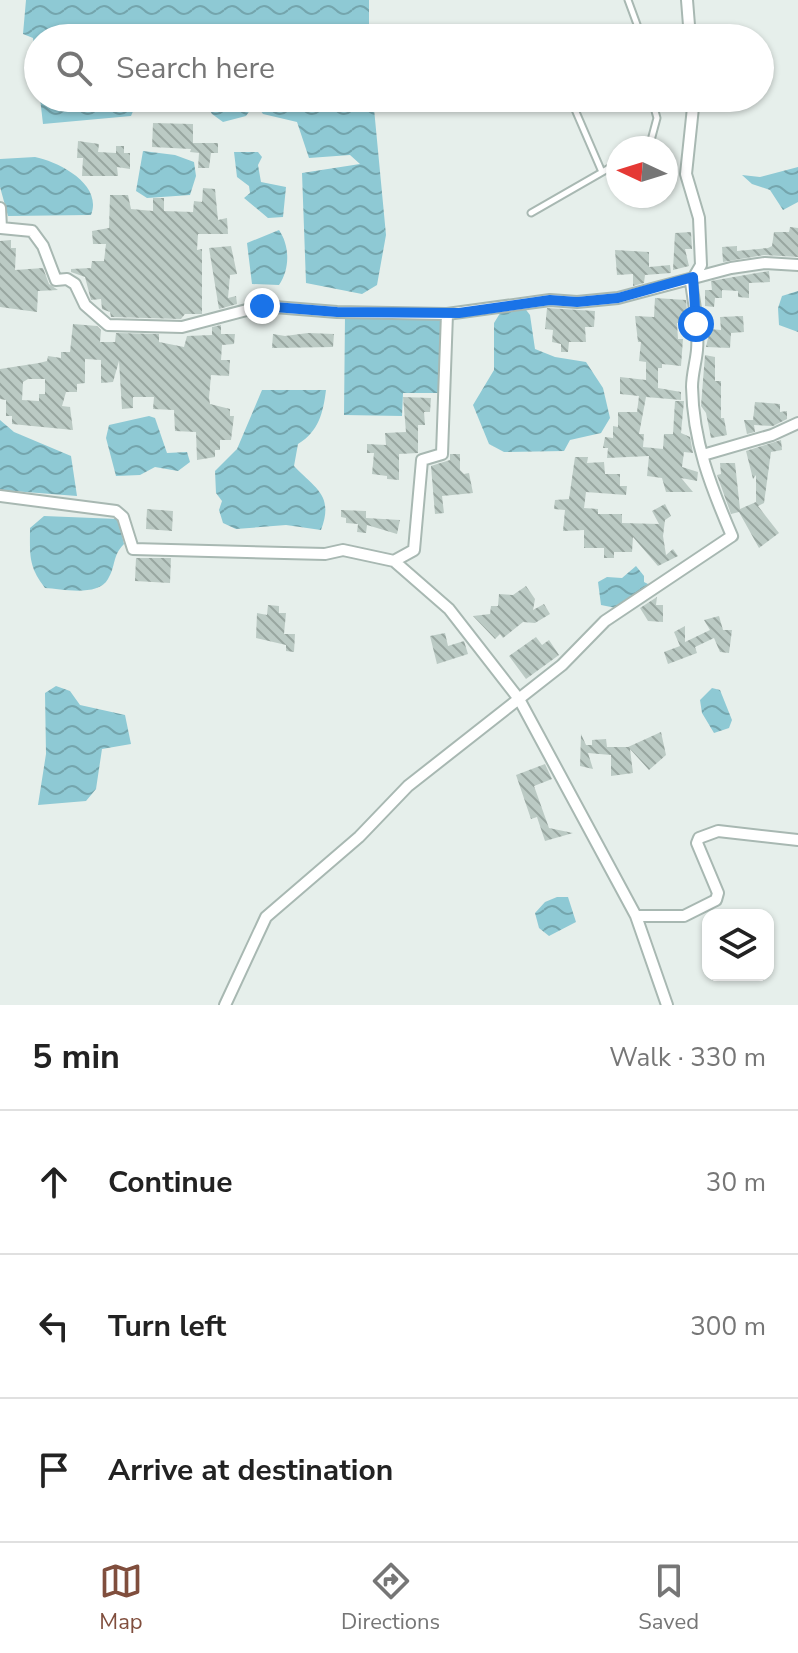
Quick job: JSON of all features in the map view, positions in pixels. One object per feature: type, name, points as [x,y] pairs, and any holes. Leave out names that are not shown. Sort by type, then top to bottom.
[{"type":"street","points":[[687,0],[689,24]]},
{"type":"street","points":[[693,112],[686,174],[699,218],[701,252],[701,271],[693,277]]},
{"type":"street","points":[[0,208],[1,228],[32,231],[43,246],[56,280],[67,279],[75,284],[85,305],[108,325],[182,327],[262,306],[337,312],[447,314],[550,300],[577,302],[618,298],[693,277],[765,263],[798,265]]},
{"type":"street","points":[[225,1005],[266,917],[359,837],[408,786],[562,665],[605,621],[732,536],[719,513],[696,431],[692,388],[698,347],[693,277]]},
{"type":"street","points":[[394,561],[414,550],[422,460],[442,454],[447,314]]},
{"type":"street","points":[[703,455],[772,435],[798,423]]},
{"type":"street","points":[[0,496],[116,511],[123,517],[133,549],[325,554],[343,550],[394,561],[449,609],[519,699],[636,916],[667,1005]]},
{"type":"street","points":[[636,916],[684,916],[716,900],[718,893],[697,843],[699,838],[718,831],[798,840]]},
{"type":"lane","points":[[628,0],[637,24]]},
{"type":"lane","points":[[576,112],[602,172]]},
{"type":"lane","points":[[653,136],[654,112]]},
{"type":"lane","points":[[531,213],[606,170]]},
{"type":"water","points":[[26,0],[369,0],[369,24],[24,24],[23,34]]},
{"type":"water","points":[[42,112],[133,112],[131,116],[43,124]]},
{"type":"water","points":[[249,112],[246,116],[223,122],[212,114]]},
{"type":"water","points":[[262,112],[374,112],[386,235],[377,285],[362,294],[306,283],[302,173],[360,164],[350,155],[309,158],[297,122]]},
{"type":"water","points":[[143,151],[175,155],[194,162],[196,176],[190,195],[147,198],[136,191]]},
{"type":"water","points":[[234,152],[258,152],[262,157],[258,165],[261,182],[286,187],[283,217],[268,218],[244,198],[250,193],[249,186],[237,177]]},
{"type":"water","points":[[35,157],[66,169],[85,184],[93,204],[91,215],[8,216],[0,187],[0,159]]},
{"type":"water","points":[[798,167],[798,202],[783,210],[770,190],[752,184],[742,175],[760,177]]},
{"type":"water","points":[[279,230],[287,250],[283,279],[279,285],[252,284],[247,243]]},
{"type":"water","points":[[798,291],[798,332],[779,325],[778,308],[782,296]]},
{"type":"water","points":[[523,306],[530,315],[535,349],[555,357],[586,362],[603,388],[610,418],[601,433],[570,440],[564,451],[504,452],[489,444],[473,405],[494,370],[494,323],[502,310]]},
{"type":"water","points":[[345,316],[441,317],[440,393],[403,393],[402,416],[344,415]]},
{"type":"water","points":[[262,390],[326,390],[319,421],[298,444],[294,466],[316,487],[324,500],[321,530],[286,525],[236,529],[223,523],[215,471],[237,449]]},
{"type":"water","points":[[149,416],[155,418],[167,453],[187,452],[190,462],[178,471],[155,467],[140,475],[116,476],[106,438],[109,425]]},
{"type":"water","points":[[0,420],[14,432],[71,456],[77,496],[0,490]]},
{"type":"water","points":[[44,516],[118,519],[124,544],[103,585],[79,591],[45,588],[33,566],[30,546],[30,528]]},
{"type":"water","points":[[636,566],[644,576],[644,582],[650,585],[648,588],[616,608],[601,605],[598,582],[607,577],[622,578]]},
{"type":"water","points":[[56,686],[70,691],[80,705],[125,715],[131,744],[102,749],[96,789],[86,801],[38,805],[46,754],[45,693]]},
{"type":"water","points":[[712,688],[720,690],[732,720],[729,728],[714,733],[702,713],[700,700]]},
{"type":"water","points":[[568,897],[576,922],[549,936],[539,928],[535,913],[545,902]]},
{"type":"building","points":[[153,123],[193,124],[193,143],[218,143],[218,153],[211,153],[209,168],[198,168],[199,153],[190,152],[191,149],[152,147]]},
{"type":"building","points":[[78,141],[99,144],[98,152],[116,153],[116,146],[124,146],[124,153],[130,153],[130,169],[117,167],[118,176],[82,176],[83,158],[77,158]]},
{"type":"building","points":[[203,188],[215,189],[218,220],[227,218],[228,234],[198,234],[197,250],[202,249],[202,314],[185,314],[181,319],[111,317],[110,312],[102,309],[101,299],[91,300],[85,277],[71,272],[71,269],[91,268],[92,261],[104,261],[106,244],[93,244],[92,231],[109,228],[110,195],[128,195],[131,209],[153,211],[153,198],[164,198],[164,211],[193,212],[194,201],[202,202]]},
{"type":"building","points":[[790,227],[798,228],[798,257],[764,255],[723,262],[722,247],[737,246],[737,251],[768,248],[772,246],[774,232],[789,232]]},
{"type":"building","points":[[691,232],[692,249],[685,249],[689,266],[673,270],[675,233]]},
{"type":"building","points":[[11,240],[11,248],[16,248],[15,270],[43,268],[49,284],[58,290],[38,291],[37,312],[0,307],[0,241]]},
{"type":"building","points":[[231,246],[237,274],[230,275],[228,298],[236,296],[237,304],[219,309],[209,248]]},
{"type":"building","points":[[615,250],[649,252],[649,267],[670,265],[671,273],[645,275],[644,283],[633,286],[633,274],[617,275]]},
{"type":"building","points":[[769,271],[770,282],[749,283],[749,298],[738,297],[738,291],[722,290],[722,298],[715,298],[714,307],[705,306],[705,290],[712,290],[711,281]]},
{"type":"building","points":[[655,298],[686,300],[688,322],[677,323],[678,339],[683,339],[681,366],[662,364],[662,368],[658,368],[658,388],[681,392],[681,400],[646,397],[639,434],[644,434],[643,447],[663,449],[664,434],[673,434],[675,401],[684,401],[681,433],[690,437],[693,453],[684,452],[682,467],[698,472],[697,481],[681,478],[693,492],[666,492],[662,478],[647,476],[649,456],[607,458],[608,448],[603,448],[605,437],[613,438],[613,426],[618,427],[618,412],[637,412],[639,396],[620,394],[620,377],[646,380],[646,362],[639,361],[641,342],[638,342],[635,316],[654,317]]},
{"type":"building","points":[[547,308],[595,311],[594,327],[585,327],[586,342],[569,342],[568,352],[561,352],[561,344],[552,342],[553,330],[545,329]]},
{"type":"building","points":[[743,316],[744,332],[731,333],[730,348],[706,347],[710,329],[721,330],[720,317]]},
{"type":"building","points":[[73,324],[97,326],[101,330],[100,342],[115,342],[116,333],[159,334],[159,342],[184,347],[187,336],[212,335],[212,327],[221,325],[221,334],[235,334],[234,344],[222,345],[221,360],[230,360],[229,376],[211,375],[209,398],[210,404],[230,409],[230,416],[234,416],[231,440],[220,440],[220,450],[215,450],[215,457],[197,460],[196,432],[175,431],[174,410],[153,409],[154,397],[133,397],[133,408],[122,409],[119,361],[113,382],[101,383],[101,360],[85,359],[85,383],[77,384],[77,392],[66,392],[62,406],[70,407],[73,430],[12,424],[12,416],[6,416],[6,400],[0,399],[0,369],[47,361],[48,356],[61,358],[61,352],[70,352]],"holes":[[[45,379],[45,394],[39,394],[39,401],[22,400],[23,382]]]},
{"type":"building","points":[[273,334],[334,334],[333,347],[272,348]]},
{"type":"building","points":[[705,355],[715,357],[715,381],[721,381],[721,418],[724,418],[727,435],[711,438],[706,413],[701,406]]},
{"type":"building","points":[[403,397],[431,398],[430,412],[424,412],[425,425],[418,425],[418,453],[399,454],[399,480],[387,479],[387,476],[372,474],[374,453],[367,453],[367,444],[386,445],[385,433],[406,432]]},
{"type":"building","points":[[755,402],[780,404],[780,412],[787,411],[787,419],[773,426],[754,425],[755,432],[747,434],[744,420],[753,420]]},
{"type":"building","points":[[781,440],[782,450],[771,452],[764,503],[758,506],[779,533],[759,548],[739,512],[731,514],[717,475],[721,474],[720,463],[735,463],[740,509],[756,502],[756,475],[753,479],[746,451]]},
{"type":"building","points":[[450,454],[460,454],[460,470],[464,474],[469,473],[473,493],[442,496],[444,513],[435,514],[431,466],[450,460]]},
{"type":"building","points":[[575,457],[588,457],[587,463],[604,462],[605,474],[620,474],[620,486],[627,486],[626,495],[586,492],[584,508],[598,509],[598,514],[622,514],[622,523],[659,524],[652,511],[665,504],[671,516],[665,520],[663,536],[666,555],[673,549],[678,556],[658,566],[633,537],[632,552],[614,552],[614,558],[604,558],[604,548],[584,548],[584,530],[563,531],[565,510],[554,509],[555,500],[569,499]]},
{"type":"building","points":[[147,509],[173,511],[172,531],[146,529]]},
{"type":"building","points":[[341,510],[366,511],[366,518],[400,520],[397,534],[367,525],[366,533],[357,532],[358,524],[346,523],[346,518],[341,517]]},
{"type":"building","points":[[136,558],[171,558],[170,583],[135,581]]},
{"type":"building","points":[[526,586],[535,599],[533,610],[544,604],[550,614],[535,623],[523,622],[503,638],[500,634],[495,639],[473,616],[490,614],[491,606],[498,606],[499,594],[513,595]]},
{"type":"building","points":[[657,597],[656,605],[663,605],[663,622],[648,621],[640,608]]},
{"type":"building","points":[[268,605],[279,606],[279,613],[286,613],[284,634],[295,634],[294,652],[286,651],[286,645],[256,638],[257,613],[267,615]]},
{"type":"building","points":[[719,616],[723,630],[732,630],[729,653],[720,652],[714,638],[695,647],[697,653],[668,664],[664,652],[680,646],[674,632],[685,626],[685,642],[710,630],[704,620]]},
{"type":"building","points":[[445,633],[448,646],[464,641],[468,654],[437,664],[430,636]]},
{"type":"building","points":[[536,637],[542,645],[549,640],[559,655],[526,679],[509,656]]},
{"type":"building","points":[[661,732],[666,755],[649,770],[630,749],[633,773],[611,776],[611,755],[588,753],[593,769],[580,766],[581,734],[586,745],[592,745],[592,740],[606,739],[607,747],[628,747]]},
{"type":"building","points":[[545,764],[552,779],[534,786],[549,828],[573,833],[545,841],[537,817],[531,819],[516,775]]},
{"type":"route","points":[[262,306],[337,312],[459,313],[550,300],[577,302],[618,298],[693,277],[696,324]]}]
